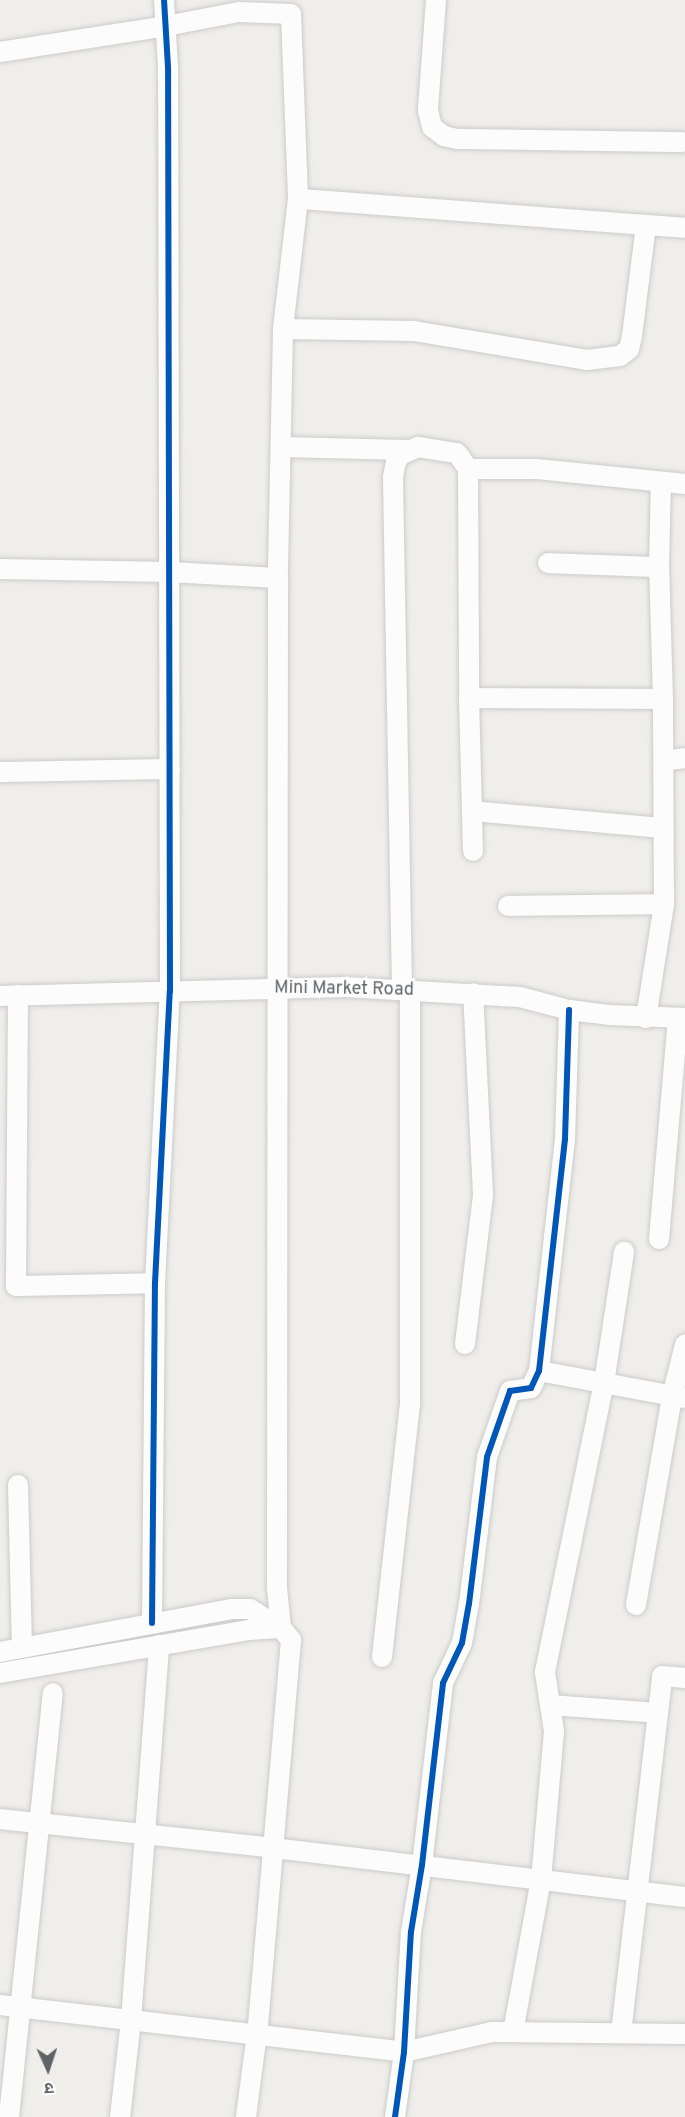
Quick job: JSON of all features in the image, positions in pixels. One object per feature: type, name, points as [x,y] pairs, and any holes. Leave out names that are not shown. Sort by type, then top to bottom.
[{"type":"street","points":[[152,1623],[155,1283],[170,991],[166,26],[164,0]]},
{"type":"street","points":[[436,0],[428,110],[432,127],[444,136],[457,139],[682,142]]},
{"type":"street","points":[[0,51],[166,26],[239,12],[291,14],[298,199],[283,329],[278,578],[277,1588],[281,1628]]},
{"type":"street","points":[[298,199],[685,228]]},
{"type":"street","points":[[283,329],[414,331],[587,360],[620,356],[629,349],[632,336],[646,225]]},
{"type":"street","points":[[281,447],[408,450],[418,447],[457,453],[468,469],[469,698],[473,851]]},
{"type":"street","points":[[382,1657],[410,1405],[406,990],[393,477],[396,462],[408,450]]},
{"type":"street","points":[[468,469],[537,469],[685,484]]},
{"type":"street","points":[[646,1018],[664,904],[664,761],[659,567],[661,482]]},
{"type":"street","points":[[548,563],[659,567]]},
{"type":"street","points":[[0,569],[169,572],[278,578]]},
{"type":"street","points":[[469,698],[558,696],[663,699]]},
{"type":"street","points":[[664,761],[685,758]]},
{"type":"street","points":[[0,772],[170,769]]},
{"type":"street","points":[[472,811],[663,828]]},
{"type":"street","points":[[508,906],[664,904]]},
{"type":"street","name":"Mini Market Road","points":[[9,996],[278,989],[406,990],[520,997],[569,1010],[646,1018],[682,1018]]},
{"type":"street","points":[[465,1344],[483,1196],[473,993]]},
{"type":"street","points":[[9,996],[16,1286],[155,1283]]},
{"type":"street","points":[[395,2117],[404,2052],[411,1932],[422,1865],[443,1683],[462,1643],[487,1456],[510,1391],[531,1388],[539,1371],[565,1139],[569,1010]]},
{"type":"street","points":[[659,1239],[682,1018]]},
{"type":"street","points":[[513,2032],[541,1880],[554,1731],[545,1672],[604,1383],[624,1252]]},
{"type":"street","points":[[636,1605],[679,1397],[685,1345]]},
{"type":"street","points":[[539,1371],[679,1397]]},
{"type":"street","points":[[18,1485],[22,1647]]},
{"type":"street","points":[[0,1652],[231,1609],[250,1609],[281,1628],[291,1640],[257,2033],[246,2117]]},
{"type":"street","points":[[0,1673],[249,1630],[281,1628]]},
{"type":"street","points":[[120,2117],[131,2020],[159,1645]]},
{"type":"street","points":[[621,2033],[662,1676],[685,1678]]},
{"type":"street","points":[[9,2117],[53,1693]]},
{"type":"street","points":[[550,1705],[657,1713]]},
{"type":"street","points":[[0,1819],[274,1848],[685,1897]]},
{"type":"street","points":[[0,2006],[257,2033],[404,2052],[491,2032],[685,2034]]},
{"type":"cycle path","points":[[152,1623],[155,1283],[170,991],[168,67],[164,0]]},
{"type":"cycle path","points":[[395,2117],[404,2052],[411,1932],[422,1865],[443,1683],[462,1643],[487,1457],[510,1391],[531,1388],[539,1371],[565,1139],[569,1010]]}]
